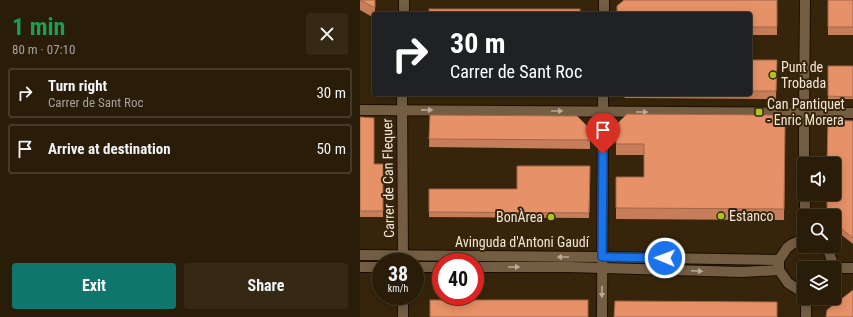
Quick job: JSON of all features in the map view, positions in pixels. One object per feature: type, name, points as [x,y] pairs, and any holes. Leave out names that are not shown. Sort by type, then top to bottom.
[{"type":"street","points":[[404,0],[404,12]]},
{"type":"street","points":[[604,0],[604,12]]},
{"type":"street","points":[[804,157],[805,0]]},
{"type":"street","name":"Carrer de Can Flequer","points":[[402,96],[403,253]]},
{"type":"street","points":[[602,317],[603,96]]},
{"type":"street","points":[[360,110],[853,113]]},
{"type":"street","points":[[797,242],[787,248],[779,265],[788,283],[797,289]]},
{"type":"street","name":"Avinguda d'Antoni Gaudí","points":[[360,255],[372,256]]},
{"type":"street","name":"Avinguda d'Antoni Gaudí","points":[[424,259],[602,257],[779,265]]},
{"type":"street","name":"Avinguda d'Antoni Gaudí","points":[[484,267],[602,268],[741,272],[779,265]]},
{"type":"street","points":[[360,267],[372,267]]},
{"type":"street","points":[[841,268],[853,268]]},
{"type":"street","points":[[403,305],[403,317]]},
{"type":"street","points":[[806,305],[806,317]]},
{"type":"building","points":[[360,0],[375,0],[375,8]]},
{"type":"building","points":[[624,0],[777,0],[777,27],[752,27],[752,12],[617,12],[617,6]]},
{"type":"building","points":[[828,0],[853,0],[853,27],[828,27]]},
{"type":"building","points":[[429,9],[580,9],[580,12],[429,12]]},
{"type":"building","points":[[752,60],[777,60],[776,91],[752,91]]},
{"type":"building","points":[[828,66],[853,66],[853,97],[828,96]]},
{"type":"building","points":[[627,114],[777,115],[785,124],[784,209],[616,208],[616,177],[644,177],[644,144],[616,144],[616,125]]},
{"type":"building","points":[[430,115],[577,116],[590,129],[590,140],[429,139]]},
{"type":"building","points":[[360,117],[374,118],[374,164],[383,164],[383,211],[360,211]]},
{"type":"building","points":[[828,120],[853,121],[853,238],[841,229],[841,209],[827,209],[827,201],[841,201],[841,157],[827,157]]},
{"type":"building","points":[[517,166],[590,166],[589,213],[429,212],[429,189],[517,189]]},
{"type":"building","points":[[853,290],[853,317],[826,317],[827,310],[834,305],[841,305],[841,299]]},
{"type":"building","points":[[430,300],[432,300],[432,305],[484,305],[484,300],[588,300],[588,317],[430,317]]},
{"type":"building","points":[[615,301],[777,302],[777,317],[614,317]]},
{"type":"place","name":"Punt de Trobada","points":[[773,75]]},
{"type":"place","name":"Can Pantiquet - Enric Morera","points":[[759,112]]},
{"type":"place","name":"Estanco","points":[[721,216]]},
{"type":"place","name":"BonÀrea","points":[[551,217]]},
{"type":"route","points":[[603,154],[602,257],[665,258]]}]
